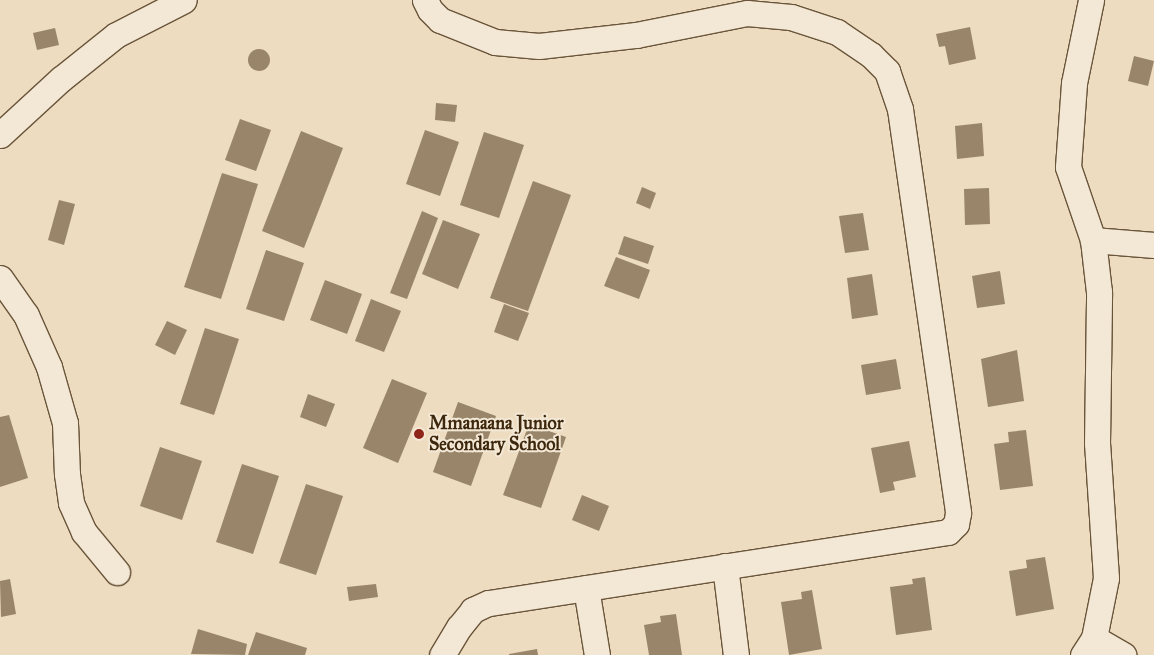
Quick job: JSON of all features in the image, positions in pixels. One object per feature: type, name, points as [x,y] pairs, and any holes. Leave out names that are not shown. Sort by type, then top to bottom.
[{"type":"street","points":[[0,135],[61,79],[116,35],[184,0]]},
{"type":"street","points":[[425,0],[430,10],[440,20],[495,42],[539,46],[636,35],[747,14],[791,18],[837,32],[871,55],[887,71],[900,109],[958,514],[956,524],[948,532],[488,603],[474,610],[459,627],[442,655]]},
{"type":"street","points":[[1092,0],[1074,83],[1068,167],[1093,240],[1099,292],[1097,444],[1106,578],[1089,646],[1124,655]]},
{"type":"street","points":[[1093,240],[1154,245]]},
{"type":"street","points":[[0,278],[26,315],[49,367],[65,423],[70,503],[84,532],[117,572]]},
{"type":"street","points":[[725,566],[736,655]]},
{"type":"street","points":[[586,588],[597,655]]},
{"type":"building","points":[[970,27],[976,59],[949,65],[945,46],[939,47],[936,34]]},
{"type":"building","points":[[55,28],[59,45],[37,50],[33,33]]},
{"type":"building","points":[[259,49],[267,52],[270,60],[267,68],[259,71],[251,68],[248,60],[251,52]]},
{"type":"building","points":[[1134,56],[1154,61],[1148,86],[1128,81]]},
{"type":"building","points":[[436,103],[457,105],[455,122],[435,120]]},
{"type":"building","points":[[240,119],[271,130],[256,171],[225,160]]},
{"type":"building","points":[[982,123],[984,156],[957,159],[955,126]]},
{"type":"building","points":[[425,130],[459,142],[440,196],[406,184]]},
{"type":"building","points":[[301,131],[343,148],[304,248],[262,231]]},
{"type":"building","points":[[484,132],[524,145],[499,218],[460,205]]},
{"type":"building","points":[[222,173],[258,184],[221,299],[184,287]]},
{"type":"building","points":[[533,181],[571,195],[528,311],[490,298]]},
{"type":"building","points":[[642,187],[656,193],[650,209],[636,203]]},
{"type":"building","points":[[989,188],[990,224],[965,225],[964,189]]},
{"type":"building","points":[[59,200],[75,204],[64,245],[48,240]]},
{"type":"building","points":[[422,211],[438,218],[407,299],[390,293]]},
{"type":"building","points":[[863,213],[869,250],[845,253],[839,216]]},
{"type":"building","points":[[443,220],[480,234],[458,289],[422,274]]},
{"type":"building","points":[[624,236],[654,246],[648,264],[618,254]]},
{"type":"building","points":[[266,250],[304,263],[284,321],[246,309]]},
{"type":"building","points":[[616,257],[650,270],[639,299],[604,286]]},
{"type":"building","points":[[1000,271],[1005,304],[977,308],[972,276]]},
{"type":"building","points":[[872,274],[878,315],[852,319],[847,278]]},
{"type":"building","points":[[325,280],[362,294],[347,334],[310,320]]},
{"type":"building","points":[[371,299],[401,311],[384,352],[355,341]]},
{"type":"building","points":[[504,304],[529,313],[518,341],[494,332]]},
{"type":"building","points":[[167,321],[187,330],[175,355],[155,345]]},
{"type":"building","points":[[205,328],[239,339],[214,415],[180,404]]},
{"type":"building","points":[[1017,350],[1024,401],[988,407],[981,359]]},
{"type":"building","points":[[896,359],[901,389],[866,395],[861,365]]},
{"type":"building","points":[[392,379],[427,393],[398,463],[363,448]]},
{"type":"building","points":[[308,394],[335,404],[326,427],[300,417]]},
{"type":"building","points":[[458,402],[496,416],[471,486],[433,472]]},
{"type":"building","points":[[9,415],[28,478],[0,487],[0,417]]},
{"type":"building","points":[[529,424],[566,437],[541,508],[503,495]]},
{"type":"building","points":[[1026,430],[1033,486],[1000,490],[994,444],[1009,442],[1008,432]]},
{"type":"building","points":[[909,441],[916,477],[893,482],[895,490],[880,493],[871,448]]},
{"type":"building","points":[[160,447],[202,461],[182,520],[140,506]]},
{"type":"building","points":[[242,464],[279,476],[253,554],[216,542]]},
{"type":"building","points":[[306,484],[343,496],[316,575],[279,563]]},
{"type":"building","points":[[582,495],[609,506],[599,531],[572,520]]},
{"type":"building","points":[[1045,557],[1054,609],[1016,616],[1009,571],[1027,568],[1026,560]]},
{"type":"building","points":[[925,577],[932,630],[896,635],[890,587],[913,584],[912,579]]},
{"type":"building","points":[[10,579],[16,614],[1,617],[0,581]]},
{"type":"building","points":[[376,584],[378,597],[349,601],[347,587]]},
{"type":"building","points":[[812,590],[822,649],[789,655],[781,602],[802,599],[801,592]]},
{"type":"building","points":[[676,614],[682,655],[649,655],[644,625],[661,622],[660,616]]},
{"type":"building","points":[[198,629],[247,644],[245,655],[191,654]]},
{"type":"building","points":[[256,632],[307,648],[305,655],[248,655]]},
{"type":"building","points":[[537,649],[538,655],[509,655],[509,654]]},
{"type":"place","name":"Mmanaana Junior Secondary School","points":[[419,434]]}]
